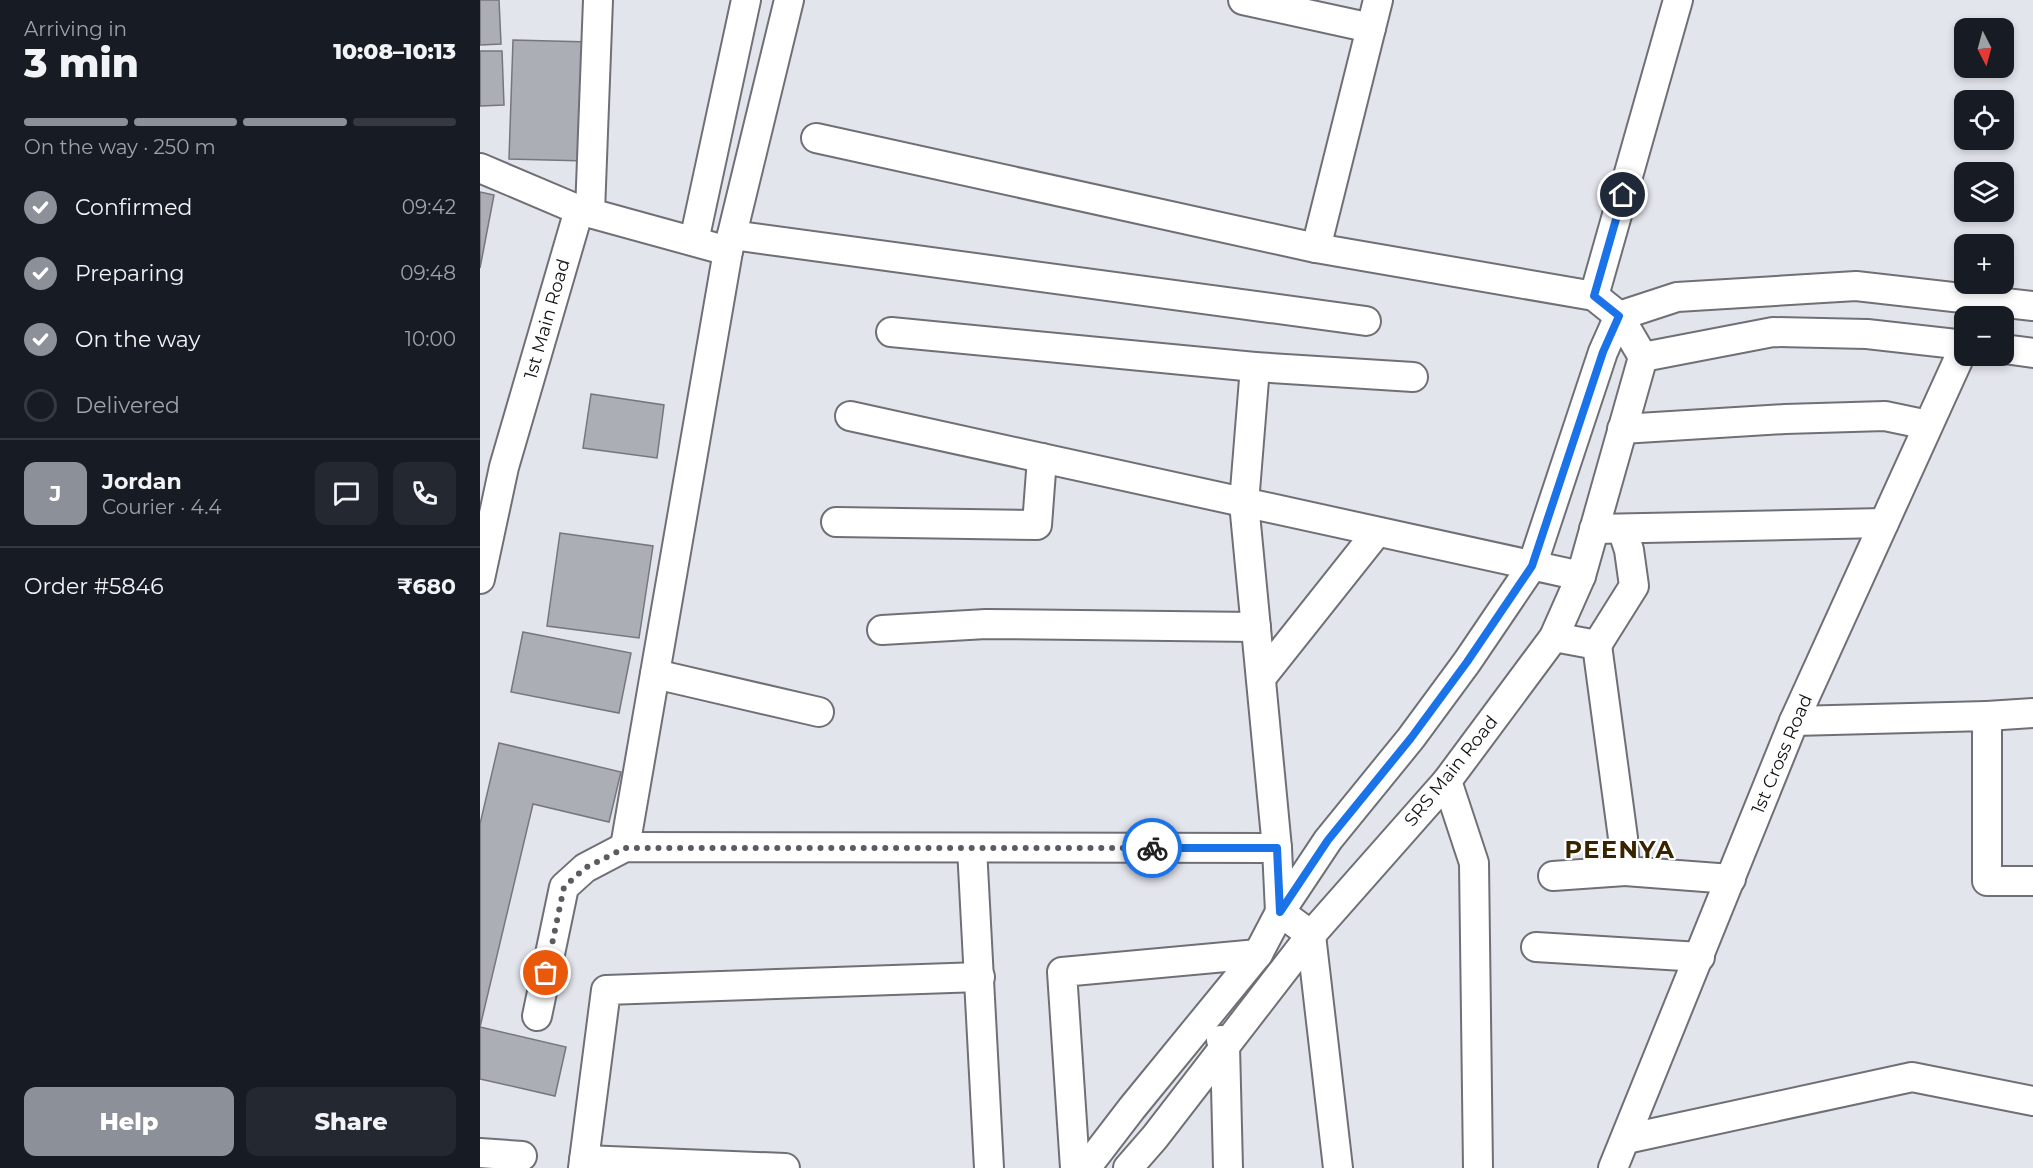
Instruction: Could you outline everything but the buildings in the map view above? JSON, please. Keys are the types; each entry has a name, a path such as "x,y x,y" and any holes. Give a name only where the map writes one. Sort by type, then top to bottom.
{"street":[{"name":"1st Main Road","path":"480,579 492,465 584,211 598,0"},
{"path":"694,241 746,0"},
{"path":"625,848 730,243 789,0"},
{"path":"1243,0 1371,28"},
{"path":"1316,248 1378,0"},
{"path":"1594,296 1678,0"},
{"path":"816,138 1316,248 1594,296 1619,316 1642,357 1773,332 1867,334 1954,344"},
{"path":"480,168 584,211 694,241 730,243 1366,321"},
{"path":"1086,1168 1258,954 1280,912 1328,840 1411,738 1467,662 1532,566 1603,352 1619,316 1677,297 1856,286 2033,306"},
{"path":"891,332 1256,367 1413,376"},
{"path":"2014,351 2033,353"},
{"name":"SRS Main Road","path":"1128,1168 1155,1137 1311,935 1447,781 1554,637 1581,576 1642,357"},
{"name":"1st Cross Road","path":"1613,1168 1794,721 1955,366"},
{"path":"1256,367 1244,502 1277,848 1280,912"},
{"path":"850,416 1581,576"},
{"path":"1622,429 1785,419 1885,416 1928,425"},
{"path":"836,522 1037,525 1042,458"},
{"path":"1594,530 1884,523"},
{"path":"1622,529 1629,550 1634,586 1597,645 1623,838 1625,871"},
{"path":"1261,678 1377,532"},
{"path":"882,630 986,624 1256,627"},
{"path":"1554,637 1597,645"},
{"path":"655,674 819,712"},
{"path":"1794,721 2033,713"},
{"path":"1987,716 1987,881 2033,881"},
{"path":"1447,781 1474,863 1478,1168"},
{"path":"537,1016 564,887 585,868 625,848 1277,848"},
{"path":"972,848 989,1168"},
{"path":"1553,876 1625,871 1731,879"},
{"path":"1280,912 1311,935 1338,1168"},
{"path":"1536,947 1700,957"},
{"path":"1076,1168 1062,972 1258,954"},
{"path":"785,1168 583,1164 606,990 980,977"},
{"path":"1205,1018 1225,1046 1228,1168"},
{"path":"1626,1139 1912,1077 2033,1101"},
{"path":"1155,1137 1156,1168"},
{"path":"480,1153 522,1156"}],"way so far":[{"path":"546,973 564,887 585,868 625,848 1152,848"}],"district":[{"name":"PEENYA","path":"1620,850"}],"route":[{"path":"1152,848 1277,848 1280,912 1328,840 1411,738 1467,662 1532,566 1603,352 1619,316 1594,296 1623,195"}]}
